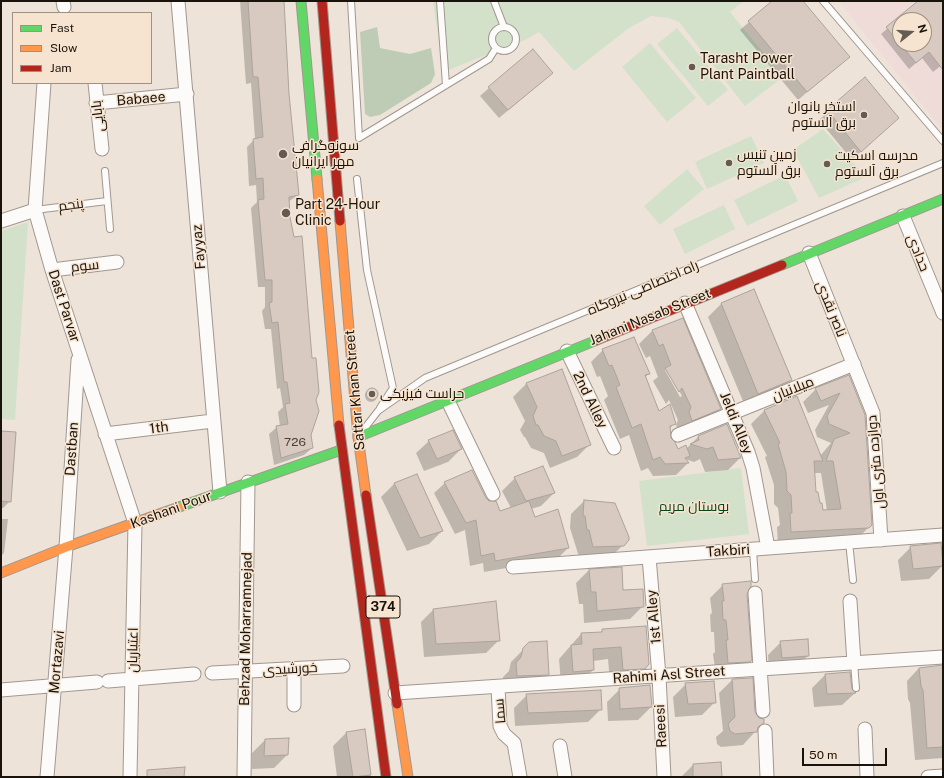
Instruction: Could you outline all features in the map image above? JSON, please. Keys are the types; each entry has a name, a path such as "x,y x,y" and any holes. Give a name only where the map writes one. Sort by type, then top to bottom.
{"main road":[{"name":"Sattar Khan Street","path":"301,1 341,450 386,777"},
{"name":"Sattar Khan Street","path":"322,1 358,437 408,777"},
{"name":"Jahani Nasab Street","path":"358,437 447,399 943,199"},
{"name":"Kashani Pour","path":"1,573 66,547 341,450"}],"street":[{"name":"Fayyaz","path":"178,1 220,492"},
{"name":"Dast Parvar","path":"44,84 35,210 78,352 135,523"},
{"name":"بابایی","path":"95,84 102,149"},
{"name":"Babaee","path":"96,103 187,94"},
{"path":"1,221 35,210"},
{"name":"حدادی","path":"903,216 943,313"},
{"name":"ناصر نقدی","path":"809,253 854,364"},
{"name":"سوم","path":"52,270 117,262"},
{"name":"Jeldi Alley","path":"685,303 733,414 753,468 768,548"},
{"name":"2nd Alley","path":"567,351 614,448"},
{"name":"Dastban","path":"66,547 78,352"},
{"name":"میلانیان","path":"678,435 854,364"},
{"name":"دوازده متری اول","path":"854,364 871,407 874,421 881,540"},
{"path":"447,399 493,494"},
{"name":"1th","path":"105,434 213,421"},
{"name":"Behzad Moharramnejad","path":"244,777 248,482"},
{"name":"اعتباریان","path":"130,777 135,523"},
{"name":"Takbiri","path":"513,567 943,535"},
{"name":"Mortazavi","path":"47,777 66,547"},
{"name":"1st Alley","path":"649,557 659,676"},
{"path":"755,593 762,711"},
{"path":"850,600 854,663"},
{"name":"Rahimi Asl Street","path":"395,694 943,657"},
{"name":"خورشیدی","path":"212,673 343,666"},
{"path":"294,669 294,704"},
{"path":"1,690 194,674"},
{"name":"Raeesi","path":"659,676 664,777"},
{"name":"سما","path":"498,687 500,726 504,734 514,743 520,777"},
{"path":"865,729 867,777"},
{"path":"765,731 767,777"},
{"path":"560,746 565,777"},
{"path":"928,777 943,776"}],"lane":[{"path":"351,1 359,138 489,59 496,48"},
{"path":"440,1 446,85"},
{"path":"494,1 504,27 514,32 515,44 506,50 496,48 493,43 492,35 497,29 504,27"},
{"path":"823,1 943,140"},
{"name":"راه اختصاصی نیروگاه","path":"358,437 378,411 425,378 943,163"},
{"path":"105,171 110,229"},
{"path":"357,179 367,270 393,388 378,411"},
{"name":"پنجم","path":"35,210 107,201"},
{"path":"849,542 853,580"},
{"path":"753,550 755,579"},
{"path":"854,663 856,688"}],"shaded area":[{"path":"838,1 943,1 943,130"}],"green space":[{"path":"433,1 744,1 730,12 783,77 745,106 679,22 668,18 651,16 629,28 574,71 539,32 525,40 443,72"},
{"path":"377,27 380,48 410,54 431,48 435,74 431,83 380,115 370,117 365,114 360,32"},
{"name":"Tarasht Power Plant Paintball","path":"677,28 728,90 708,106 657,44"},
{"path":"650,43 696,98 667,122 622,67"},
{"name":"مدرسه اسکیت برق آلستوم","path":"823,129 866,177 819,198 793,150"},
{"name":"زمین تنیس برق آلستوم","path":"751,136 764,163 707,189 695,162"},
{"name":"زمین تنیس برق آلستوم","path":"687,169 704,189 660,225 644,206"},
{"name":"زمین تنیس برق آلستوم","path":"785,175 798,201 747,226 734,200"},
{"name":"زمین تنیس برق آلستوم","path":"724,205 735,229 685,254 673,229"},
{"path":"28,222 15,420 1,419 1,231"},
{"name":"بوستان مریم","path":"741,468 749,534 647,546 639,481"}],"building":[{"path":"248,1 284,1 289,94 299,195 289,197 290,217 294,237 302,236 312,358 316,358 319,392 316,400 319,411 311,435 313,448 281,458 276,426 288,424 285,404 290,403 287,382 284,382 278,322 272,323 269,303 272,302 272,280 265,280 258,200 264,199 263,178 256,179 253,139 263,137 258,77 253,77"},
{"path":"772,1 803,1 850,57 807,92 748,21"},
{"path":"918,1 943,1 943,70 929,52 932,52 932,12 904,12"},
{"path":"892,22 892,34 886,27"},
{"path":"533,49 553,73 508,110 488,87"},
{"path":"907,52 929,52 916,63"},
{"name":"استخر بانوان برق آلستوم","path":"865,77 899,118 861,152 827,110"},
{"path":"754,289 792,380 758,394 721,303"},
{"path":"683,318 721,409 692,421 689,412 691,407 682,388 679,392 665,368 671,365 663,344 659,346 652,330"},
{"path":"634,337 650,374 645,375 659,411 670,404 676,424 670,426 671,438 675,442 678,449 686,445 690,456 685,458 689,463 665,464 660,457 653,460 641,424 632,428 616,387 620,385 612,365 609,366 602,349"},
{"path":"562,369 591,445 562,456 556,441 544,436 538,425 536,425 533,416 537,407 526,383"},
{"path":"849,375 865,415 872,525 869,528 791,532 791,495 787,491 786,472 778,444 780,443 764,410 797,396 823,461 814,461 816,492 818,492 820,503 822,503 823,510 841,509 833,461 826,461 834,439 850,433 829,424 827,416 840,393 821,401 815,388"},
{"name":"حراست فیزیکی","path":"374,388 377,389 377,399 370,400 367,399 366,392 367,389"},
{"path":"727,424 741,458 718,460 713,447 707,449 690,444 699,440 698,436"},
{"path":"453,430 462,449 437,459 428,440"},
{"path":"1,431 16,432 11,502 1,501"},
{"path":"543,466 555,493 526,501 514,477"},
{"path":"472,470 486,498 489,501 496,501 500,511 529,501 535,517 558,509 569,548 495,561 494,553 481,556 476,520 466,523 444,482"},
{"path":"417,474 443,531 420,538 394,483"},
{"path":"584,500 615,503 629,537 629,540 624,546 593,547 589,530 587,530 585,516 583,516"},
{"path":"941,543 943,566 913,569 910,546"},
{"path":"622,567 623,590 643,589 644,607 597,611 596,592 591,592 589,569"},
{"path":"751,581 751,586 747,594 752,660 750,662 728,663 726,640 728,640 726,620 723,620 722,601 724,601 722,584"},
{"path":"496,601 500,641 436,644 433,609"},
{"path":"646,626 649,664 645,669 623,670 621,647 593,649 594,670 573,672 571,645 582,644 581,633 602,632 602,629"},
{"path":"808,639 809,656 782,658 780,641"},
{"path":"547,641 549,675 517,676 516,663 521,657 523,648 529,642"},
{"path":"943,665 943,747 927,748 923,690 921,686 919,668"},
{"path":"850,672 852,689 856,693 827,694 825,674"},
{"path":"753,678 755,712 759,718 764,719 764,723 758,727 757,732 735,734 730,731 728,724 735,717 732,679"},
{"path":"714,681 716,703 688,704 685,683"},
{"path":"650,685 652,707 620,709 619,688"},
{"path":"601,690 602,710 528,713 526,694"},
{"path":"365,729 371,775 353,777 346,732"},
{"path":"289,738 288,755 264,756 265,739"},
{"path":"721,762 722,777 693,777 693,764"},
{"path":"185,767 184,777 147,777 147,770"}],"traffic: fast":[{"path":"301,1 317,179"},
{"path":"782,265 943,199"},
{"path":"358,437 597,340"},
{"path":"179,507 341,450"}],"traffic: slow":[{"path":"317,179 339,425"},
{"path":"340,221 358,437 366,495"},
{"path":"1,573 66,547 179,507"},
{"path":"397,704 408,777"}],"traffic: jam":[{"path":"322,1 340,221"},
{"path":"597,340 782,265"},
{"path":"339,425 386,777"},
{"path":"366,495 397,704"}],"place":[{"name":"Tarasht Power Plant Paintball","path":"692,67"},
{"name":"استخر بانوان برق آلستوم","path":"864,115"},
{"name":"سونوگرافی مهر ایرانیان","path":"283,154"},
{"name":"زمین تنیس برق آلستوم","path":"729,163"},
{"name":"مدرسه اسکیت برق آلستوم","path":"827,164"},
{"name":"Part 24-Hour Clinic","path":"286,213"},
{"name":"حراست فیزیکی","path":"372,394"}]}
